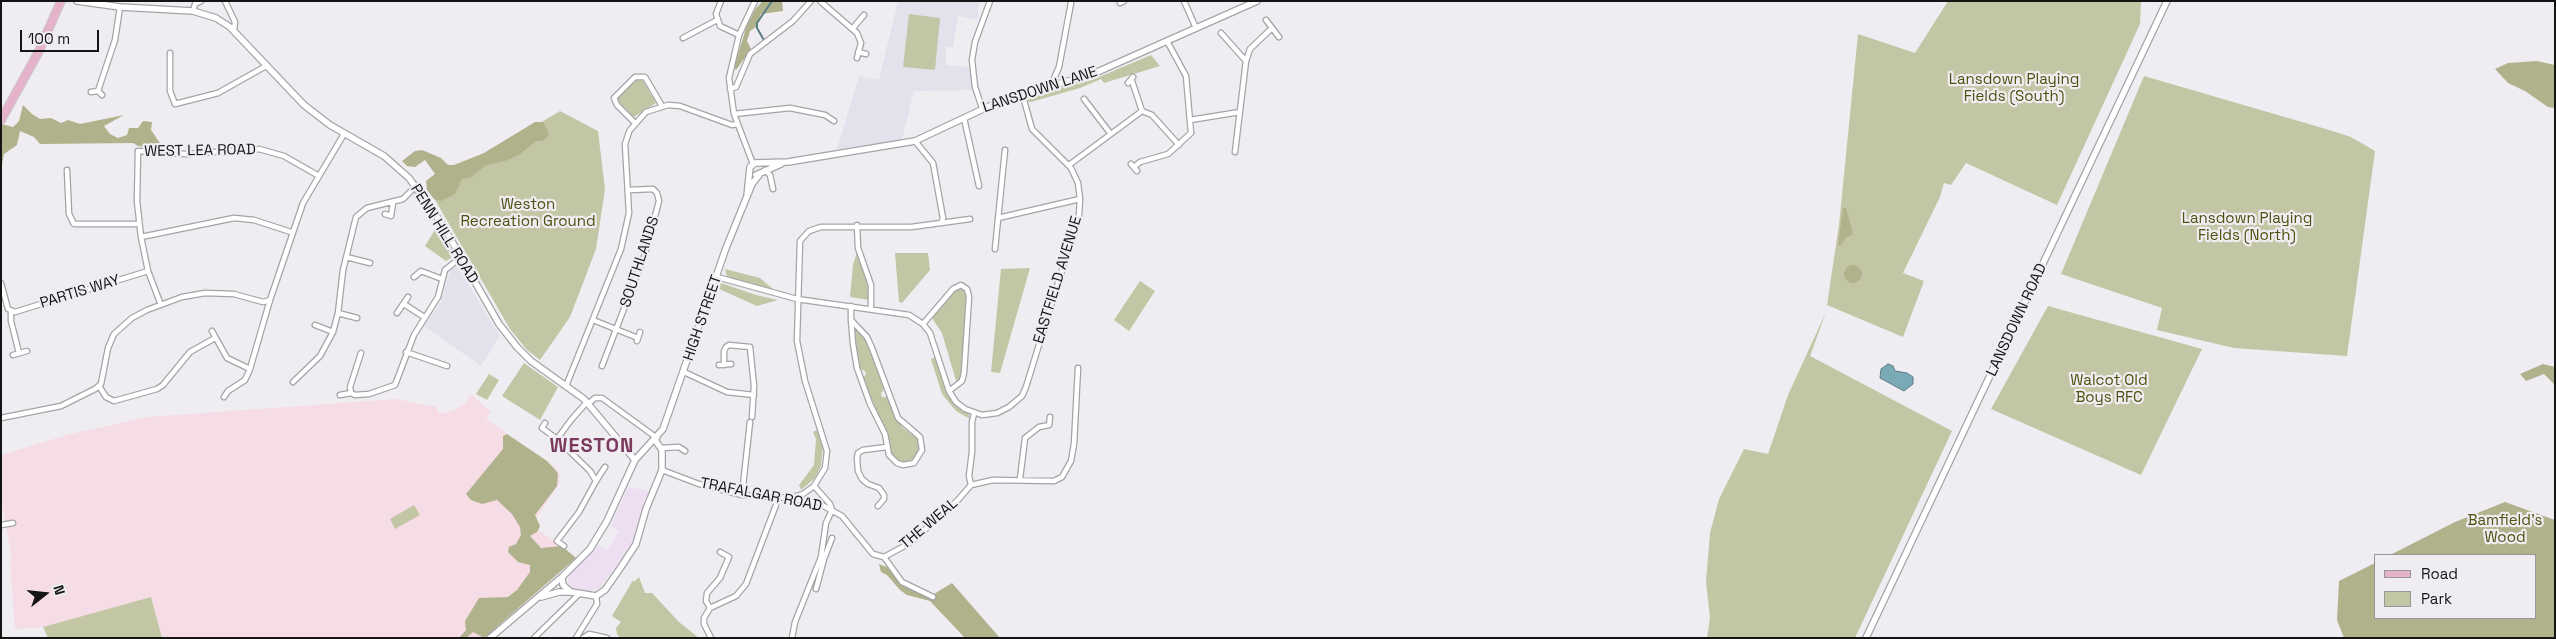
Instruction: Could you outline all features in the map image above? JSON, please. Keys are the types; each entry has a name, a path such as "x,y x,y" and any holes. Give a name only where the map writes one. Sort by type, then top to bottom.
{"main road":[{"path":"1,120 38,53 61,1"}],"street":[{"name":"PENN HILL ROAD","path":"77,1 120,7 193,11 216,18 234,30 304,105 344,134 384,156 416,186 442,224 500,324 517,347 531,362 587,403 635,460"},
{"path":"193,11 195,4 201,1"},
{"path":"225,1 235,22 234,30"},
{"path":"721,1 716,14 717,20 724,30 739,35"},
{"path":"755,1 739,35 731,66 730,89 737,124 753,164 750,171 755,175 762,173 770,175 773,189"},
{"path":"730,89 736,86 750,54 793,21 811,1"},
{"path":"820,1 853,28 860,38 857,58"},
{"path":"982,108 976,87 972,60 975,42 990,1"},
{"path":"1184,1 1196,28"},
{"name":"LANSDOWN LANE","path":"760,163 788,162 915,141 982,108 1022,93 1054,86 1096,73 1257,1"},
{"name":"LANSDOWN ROAD","path":"1866,638 2167,1"},
{"path":"1054,86 1053,81 1059,67 1071,3"},
{"path":"98,91 116,40 120,7"},
{"path":"853,28 864,15"},
{"path":"689,42 685,37 717,20"},
{"path":"1266,20 1279,37"},
{"path":"1235,152 1246,61 1250,49 1272,28"},
{"path":"1221,33 1246,61"},
{"path":"1134,167 1140,162 1168,154 1191,132 1186,76 1167,41"},
{"path":"858,52 866,54"},
{"path":"170,54 170,91 175,104 218,93 266,66"},
{"path":"635,123 617,105 614,98 616,93 635,77 645,77 662,106 680,106 732,125 737,124"},
{"path":"1131,80 1142,111 1152,115 1179,145"},
{"path":"92,92 98,91"},
{"path":"98,91 102,95"},
{"name":"EASTFIELD AVENUE","path":"974,414 989,415 1003,410 1015,403 1026,387 1079,216 1080,199 1078,183 1069,165 1032,129 1022,93"},
{"path":"1083,99 1110,133"},
{"name":"SOUTHLANDS","path":"566,386 621,249 629,213 625,144 629,131 646,112 662,106"},
{"path":"734,114 790,108 825,115 834,120"},
{"path":"1069,165 1142,111"},
{"path":"1190,120 1240,112"},
{"path":"964,118 979,186"},
{"path":"224,397 228,391 245,380 250,369 291,232 303,203 344,134"},
{"path":"915,141 933,163 943,218 941,223"},
{"name":"WEST LEA ROAD","path":"140,224 137,154 141,150 186,154 259,149 284,156 319,176"},
{"path":"995,249 1005,150"},
{"name":"LANSDOWN LANE","path":"762,173 788,162"},
{"path":"753,164 760,163 763,167 762,173"},
{"name":"HIGH STREET","path":"748,196 750,171"},
{"path":"74,174 67,172 69,214 74,224 140,224 148,271 161,305"},
{"name":"HIGH STREET","path":"490,638 581,559 599,536 635,460 656,439 668,418 717,277 748,196 762,173"},
{"path":"293,382 320,356 333,332 338,313 346,257 356,218 367,208 403,199 416,186"},
{"name":"SOUTHLANDS","path":"602,366 645,254 659,201 657,193 652,189 629,190"},
{"path":"998,218 1080,199"},
{"path":"385,214 391,216 393,203"},
{"path":"141,237 234,218 254,220 291,232"},
{"path":"789,498 803,494 814,486 824,468 827,451 800,358 797,299 800,241 805,235 821,227 857,225 911,227 970,219"},
{"path":"857,225 858,248 871,285 871,309"},
{"path":"346,257 370,263"},
{"path":"340,394 351,393 356,396 391,388 399,377 406,352 424,318 438,297 442,279 448,266 460,258"},
{"name":"PARTIS WAY","path":"11,311 21,311 148,271"},
{"path":"414,277 418,271 421,271 442,279"},
{"path":"717,277 797,299 909,315 923,324 934,341 949,391 956,402 974,414"},
{"path":"1,283 7,305 11,311 11,321 19,353"},
{"path":"923,324 953,289 961,286 967,289 969,297 964,373 962,381 949,391"},
{"path":"1,418 61,406 99,386 108,348 114,334 132,318 161,305 205,293 234,294 264,302 270,300"},
{"path":"397,313 408,297"},
{"path":"404,304 424,318"},
{"path":"851,306 851,320 858,368 870,404 885,434 891,458 903,465 917,460 922,450 920,437 898,418 867,337 851,320"},
{"path":"338,313 357,318"},
{"path":"593,320 637,339 640,332"},
{"path":"315,325 333,332"},
{"path":"212,332 227,358 250,369"},
{"path":"99,386 106,397 114,401 157,389 163,385 190,352 215,338"},
{"path":"731,364 721,365 726,347 729,345 750,347 754,395 742,495"},
{"path":"13,355 26,351"},
{"path":"406,352 447,366"},
{"path":"351,393 350,388 361,353"},
{"path":"971,485 987,480 1056,480 1065,474 1074,444 1078,368"},
{"path":"684,372 727,392 754,395"},
{"path":"558,440 571,420 587,403 595,398 602,398 656,439 661,448 662,470 646,509 636,544 605,590 596,596 578,595 563,585 562,576"},
{"name":"THE WEAL","path":"814,486 830,504 832,510 854,529 873,554 884,557 910,543 941,513 953,505 971,485 969,476 974,414"},
{"path":"1020,479 1026,438 1039,427 1049,425 1050,417"},
{"path":"545,423 542,428 558,440 590,471 596,481"},
{"path":"661,448 678,447 685,451"},
{"path":"878,506 884,500 883,492 864,482 858,471 857,458 858,453 863,450 887,447"},
{"path":"564,546 557,540 579,512 605,468"},
{"name":"TRAFALGAR ROAD","path":"662,470 699,484 742,495 789,498 815,503 832,510"},
{"path":"711,638 704,621 710,608 736,596 746,584 776,505 776,497"},
{"path":"816,589 826,523 832,510"},
{"path":"1,525 14,523"},
{"path":"792,638 795,622 832,538"},
{"path":"710,608 706,601 707,593 720,578 730,557 720,552"},
{"path":"884,557 902,582 933,597"},
{"path":"536,599 547,594 571,592"},
{"path":"534,638 578,595"},
{"path":"576,638 597,604 596,596"},
{"path":"583,638 589,634 607,638"}],"shaded area":[{"path":"898,1 981,1 978,9 978,20 958,16 953,47 946,47 946,65 969,67 972,90 914,91 902,140 837,149 859,76 879,80"},
{"path":"457,266 500,336 481,366 424,326 441,302 450,270"},
{"path":"471,394 491,412 486,419 557,469 560,475 559,484 532,525 571,554 563,568 485,638 162,638 151,597 44,627 15,629 10,562 12,560 1,497 1,455 70,434 149,417 396,399 437,407 438,414 453,411 465,403"},
{"path":"628,487 649,491 648,497 645,497 634,540 599,589 586,592 572,587 568,582 569,575 599,545 607,551 619,531 611,526"}],"green space":[{"path":"763,1 782,1 783,11 761,14 756,27 750,31 747,41 751,49 736,70 734,67 747,25 756,8"},
{"name":"Lansdown Playing Fields (South)","path":"1948,1 2141,1 2140,24 2057,205 1966,163 1951,185 1944,183 1940,197 1903,273 1924,281 1903,337 1827,305 1839,225 1858,34 1915,53"},
{"path":"909,14 940,18 935,70 903,67"},
{"path":"1151,55 1160,66 1104,83 1101,79 1080,88 1031,102 1027,101 1033,95 1092,80"},
{"path":"2537,61 2555,65 2555,108 2548,107 2525,91 2508,83 2495,69 2508,63"},
{"name":"Lansdown Playing Fields (North)","path":"2144,76 2351,137 2375,151 2347,356 2234,348 2157,330 2162,308 2061,274"},
{"path":"639,78 643,81 656,103 634,117 617,100 618,96"},
{"path":"23,105 40,119 51,118 61,123 68,120 80,124 124,115 104,126 110,134 118,138 127,135 129,128 138,128 143,121 152,122 151,130 162,146 157,148 138,146 133,143 40,144 34,137 20,131 17,145 4,154 1,170 1,125 13,127 19,121"},
{"name":"Weston Recreation Ground","path":"560,111 598,131 605,189 596,249 570,317 540,360 527,350 510,329 427,186 478,160"},
{"path":"535,122 543,122 549,135 542,141 536,141 519,155 505,161 486,165 471,177 462,179 455,194 441,201 434,199 427,190 426,181 435,174 425,160 415,167 407,166 402,161 415,151 422,150 441,158 448,165 454,165 484,153"},
{"path":"1843,208 1846,208 1853,234 1846,238 1840,246 1838,245"},
{"path":"436,228 451,253 451,258 446,261 425,246"},
{"path":"857,252 867,279 869,300 850,297 853,265"},
{"path":"895,253 928,253 930,270 902,303 899,302"},
{"path":"1849,265 1857,265 1862,270 1860,281 1849,283 1844,278 1844,270"},
{"path":"1030,268 1000,373 991,372 1001,269"},
{"path":"725,269 760,278 772,288 772,291 727,277"},
{"path":"1140,281 1155,291 1129,331 1114,320"},
{"path":"721,283 778,300 757,306 717,288"},
{"path":"963,290 967,296 961,376 957,384 942,333 932,318 955,291"},
{"name":"Walcot Old Boys RFC","path":"2048,306 2202,349 2141,475 1991,409"},
{"path":"1826,312 1810,356 1952,431 1855,638 1707,638 1710,618 1706,582 1710,533 1719,499 1744,449 1768,454 1788,395"},
{"path":"854,326 868,343 874,356 884,390 881,393 882,397 887,397 903,428 919,440 921,449 914,461 903,464 893,458 889,449 887,434 862,377 866,375 865,371 860,369 855,346"},
{"path":"936,357 949,397 956,406 969,414 970,419 956,411 942,394 931,359"},
{"path":"524,363 558,387 540,420 502,396"},
{"path":"2543,364 2555,367 2555,385 2544,374 2526,381 2520,374"},
{"path":"489,374 499,380 487,400 476,394"},
{"path":"817,430 823,446 821,466 815,478 801,490 799,485 814,465 816,439 813,432"},
{"path":"507,434 547,461 558,473 557,486 535,515 540,526 537,532 530,536 541,548 562,546 576,558 484,638 473,632 466,638 459,638 466,630 465,621 479,598 508,597 517,590 530,572 530,565 518,562 508,552 509,547 516,544 521,535 520,527 512,514 497,500 482,504 471,500 466,494 503,449 503,436"},
{"name":"Bamfield's Wood","path":"2505,502 2555,520 2555,638 2344,638 2337,620 2339,581 2374,564 2374,619 2536,619 2536,554 2392,554 2455,522"},
{"path":"414,505 420,515 395,529 390,519"},
{"path":"879,564 889,568 904,587 927,595 934,594 952,583 1000,638 965,638 930,601 907,595 900,590 887,575 881,572"},
{"path":"639,577 645,593 652,593 679,622 699,638 620,638 616,628 621,622 612,616 633,580 634,582"},
{"path":"151,597 162,638 48,638 43,627"}],"water":[{"path":"1888,364 1893,366 1895,371 1907,373 1913,377 1913,384 1904,391 1880,378 1881,369"}],"waterway":[{"path":"765,42 757,28 757,23 772,1"}],"district":[{"name":"WESTON","path":"592,447"}]}
